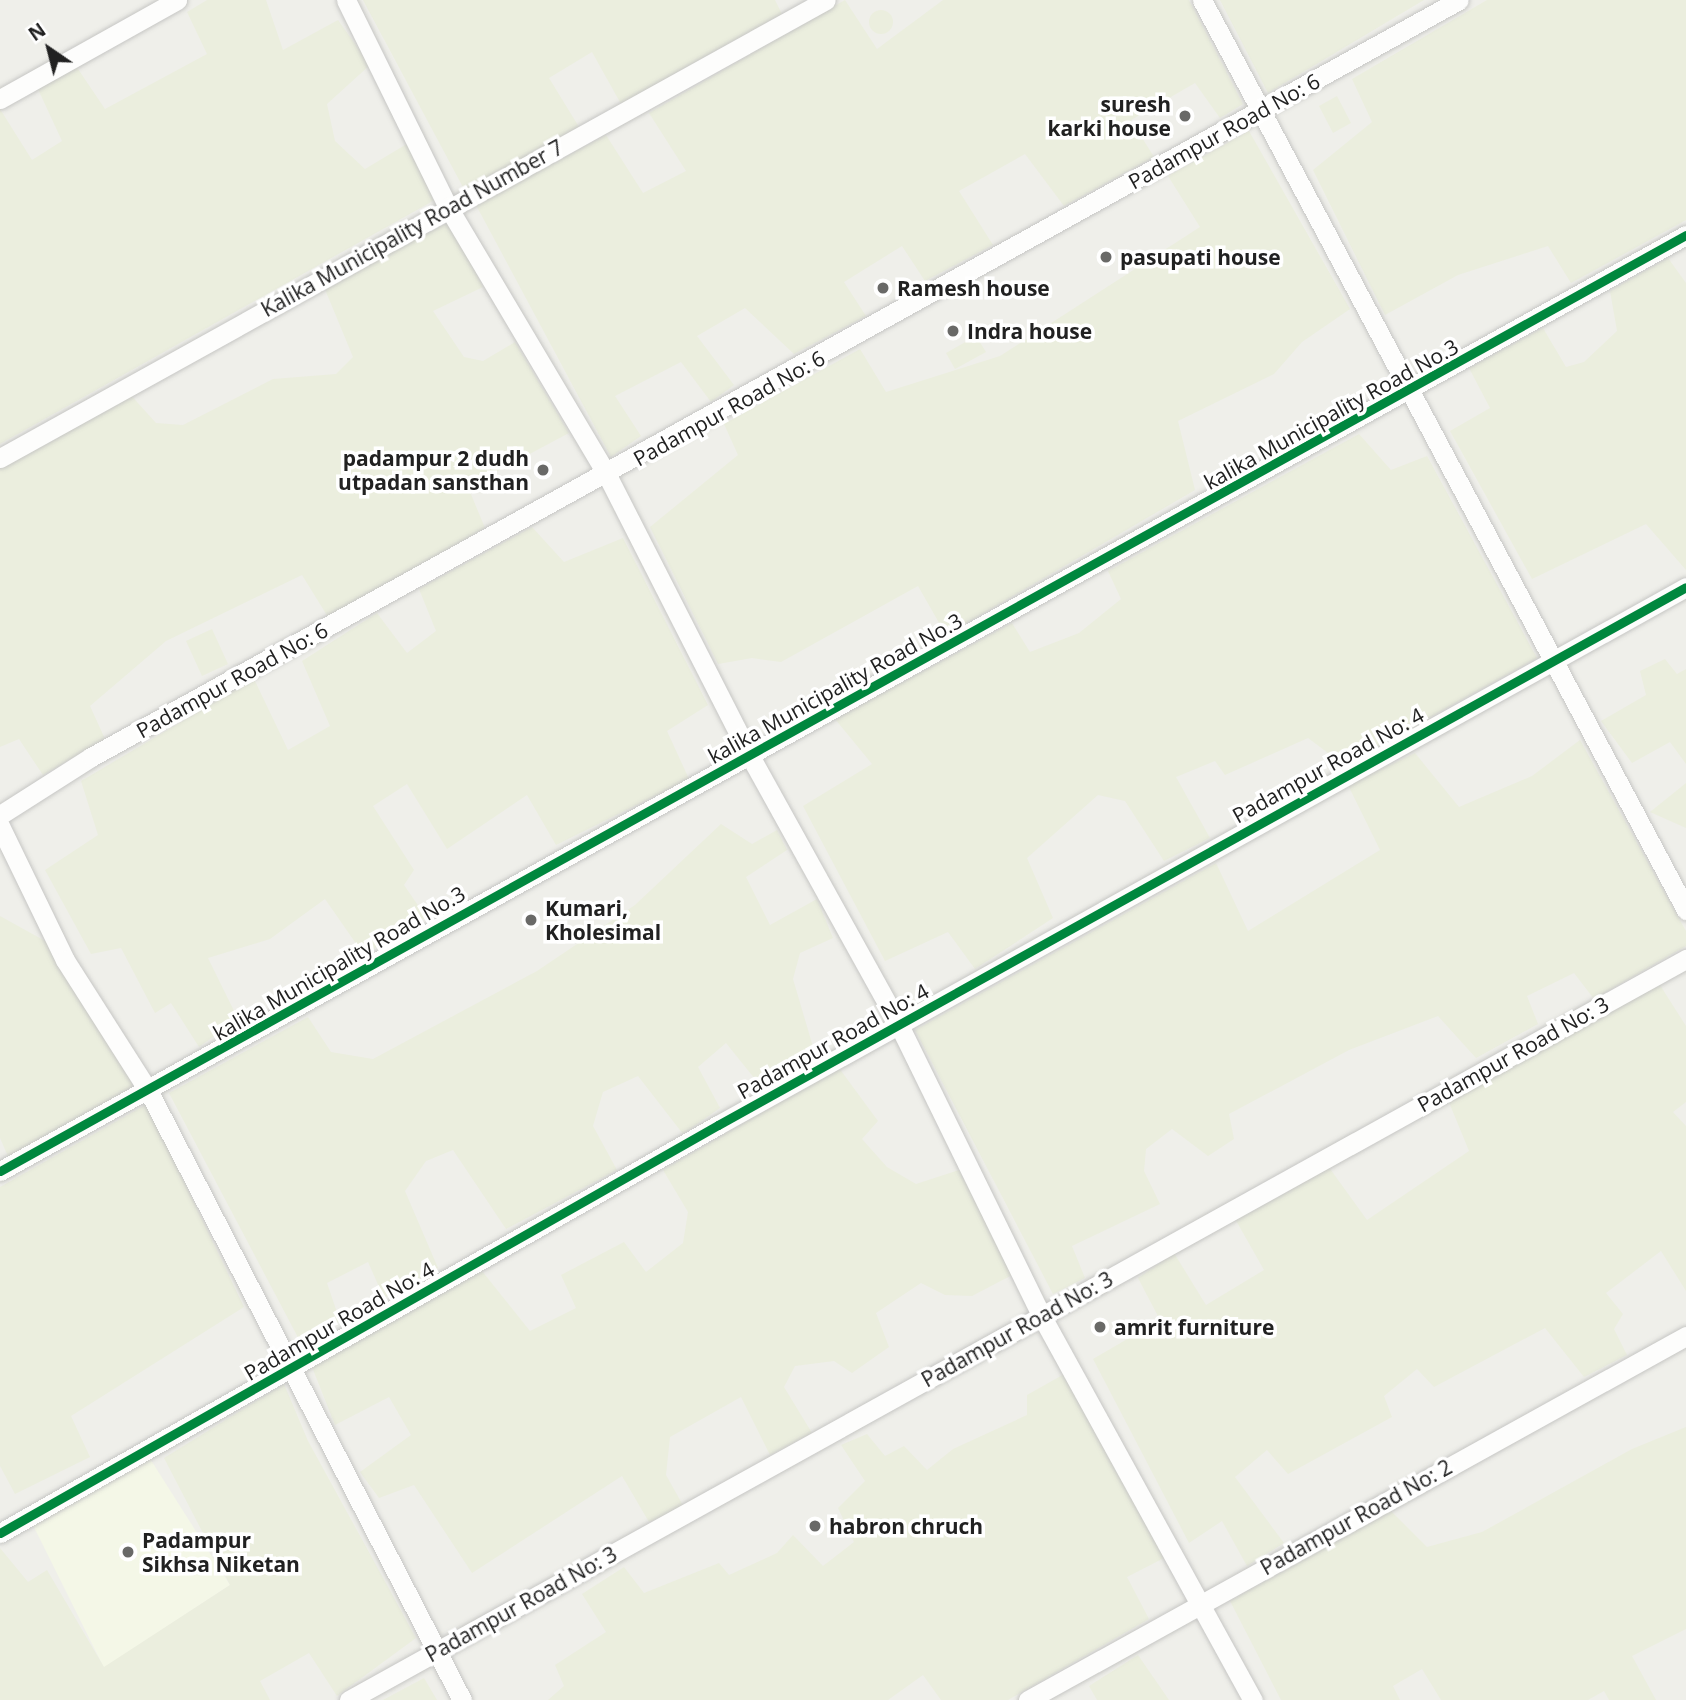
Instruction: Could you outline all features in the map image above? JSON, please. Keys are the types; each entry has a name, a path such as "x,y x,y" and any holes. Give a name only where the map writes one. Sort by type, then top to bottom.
{"street":[{"path":"0,99 177,0"},
{"path":"346,0 448,207 607,475 750,756 899,1025 1041,1315 1253,1700"},
{"name":"Kalika Municipality Road Number 7","path":"0,458 448,207 826,0"},
{"path":"1202,0 1550,662 1686,910"},
{"name":"Padampur Road No: 6","path":"0,815 91,757 607,475 1459,0"},
{"name":"kalika Municipality Road No.3","path":"0,1171 1409,392 1686,235"},
{"name":"Padampur Road No: 4","path":"0,1533 899,1025 1686,587"},
{"path":"0,826 65,960 149,1091 462,1700"},
{"name":"Padampur Road No: 3","path":"349,1700 436,1650 721,1497 1041,1315 1686,959"},
{"name":"Padampur Road No: 2","path":"1027,1700 1198,1603 1686,1336"}],"shaded area":[{"path":"207,0 266,0 283,50 338,20 370,65 327,104 335,141 365,169 410,142 440,197 0,444 0,109 32,160 62,141 37,87 76,66 105,109 207,54 187,12"},
{"path":"363,0 775,0 782,14 621,104 592,52 549,78 579,127 465,191"},
{"path":"845,0 877,49 943,0 1189,0 1243,104 1220,118 1195,83 1131,120 1154,157 1064,206 1025,154 959,191 993,245 925,281 902,246 844,282 866,316 794,354 745,308 697,336 734,385 711,402 681,362 615,396 641,436 611,457 476,205 606,135 643,193 686,171 649,113"},
{"path":"1220,0 1424,0 1268,93"},
{"path":"1487,0 1686,0 1686,220 1571,283 1548,246 1458,275 1385,315 1313,170 1372,122 1352,79"},
{"path":"881,10 890,13 893,22 890,31 881,34 872,31 869,22 872,13"},
{"path":"1337,96 1351,123 1333,133 1319,106"},
{"path":"1249,131 1350,309 1302,342 1274,374 1178,421 1195,490 946,635 918,586 781,662 752,658 718,664 650,527 738,455 724,424 860,349 886,392 1000,356 1200,227 1168,176"},
{"path":"451,221 483,287 433,311 464,357 483,361 515,342 569,433 468,487 485,528 328,617 302,575 166,641 90,706 105,739 43,775 19,739 0,747 0,466 128,392 156,423 183,425 273,379 336,374 353,357 324,287"},
{"path":"1668,258 1686,283 1686,570 1646,524 1532,579 1450,431 1490,408 1469,368 1543,328 1566,367 1584,362 1617,331 1610,291"},
{"path":"976,336 986,352 955,369 946,353"},
{"path":"1359,434 1391,470 1427,456 1537,658 1344,765 1308,738 1225,775 1215,761 1176,777 1210,838 1164,861 1125,801 1098,795 1027,858 1053,918 975,969 948,932 885,961 803,806 872,764 835,719 1012,623 1030,652 1079,633 1121,599 1108,571"},
{"path":"532,527 564,562 623,538 708,705 667,731 689,779 556,845 527,795 447,849 407,784 373,806 414,870 404,885 426,917 364,955 325,899 270,939 208,958 238,1019 199,1047 171,1003 155,1013 121,948 91,954 45,870 98,835 81,781 254,679 288,750 330,726 302,661 377,613 407,653 436,631 419,589"},
{"path":"212,629 228,664 202,676 186,641"},
{"path":"1665,659 1677,674 1686,669 1686,764 1670,742 1632,763 1601,721 1646,695 1640,671"},
{"path":"1580,740 1686,931 1686,946 1594,999 1574,973 1527,996 1538,1024 1476,1058 1438,1016 1349,1050 1229,1114 1234,1139 1208,1156 1172,1129 1146,1149 1144,1171 1160,1204 1072,1246 1085,1278 1053,1294 915,1030 1216,863 1248,931 1380,850 1348,785 1415,753 1459,807 1532,776"},
{"path":"1686,783 1686,828 1650,812"},
{"path":"721,824 752,844 777,830 787,850 746,877 770,925 817,899 833,938 800,953 793,979 816,1057 759,1084 726,1043 698,1067 720,1108 683,1134 638,1076 603,1092 593,1126 617,1170 506,1229 453,1150 426,1161 405,1191 438,1268 384,1298 368,1262 327,1283 340,1321 302,1345 169,1093 308,1017 331,1052 373,1059 537,971 635,905"},
{"path":"0,916 74,957 149,1089 14,1170 0,1138"},
{"path":"1658,982 1686,1026 1686,1102 1673,1112 1686,1126 1686,1291 1661,1251 1606,1293 1623,1314 1614,1329 1627,1355 1584,1377 1545,1328 1434,1387 1417,1369 1384,1396 1392,1417 1288,1474 1267,1450 1235,1477 1284,1543 1247,1566 1222,1521 1189,1543 1093,1359 1160,1320 1138,1278 1174,1253 1206,1305 1264,1270 1234,1217 1328,1166 1367,1220 1469,1151 1448,1100"},
{"path":"839,1068 878,1121 862,1139 887,1167 916,1184 959,1170 1014,1274 972,1296 945,1295 921,1283 876,1313 889,1347 852,1373 834,1361 795,1366 784,1387 812,1433 770,1455 741,1397 670,1437 666,1475 684,1507 649,1522 622,1476 472,1573 414,1485 379,1498 360,1472 411,1435 389,1397 335,1425 312,1367 482,1271 530,1331 576,1308 561,1275 624,1242 646,1272 683,1243 688,1212 663,1170"},
{"path":"147,1104 244,1307 71,1416 90,1457 15,1494 0,1466 0,1187"},
{"path":"1066,1373 1168,1556 1127,1577 1149,1619 1008,1700 941,1700 923,1675 888,1700 548,1700 564,1686 555,1665 606,1632 582,1594 624,1567 644,1593 719,1563 729,1575 777,1553 793,1535 823,1566 854,1542 838,1508 865,1481 841,1445 867,1434 885,1456 904,1446 927,1470 953,1449 1027,1415 1027,1395"},
{"path":"284,1384 308,1441 416,1638 337,1696 309,1653 260,1681 270,1700 0,1700 0,1548 28,1582 47,1570 104,1667 230,1585 164,1458"},
{"path":"1686,1427 1686,1629 1632,1656 1656,1700 1609,1700 1604,1691 1588,1700 1441,1700 1422,1669 1393,1686 1400,1700 1281,1700 1230,1601 1391,1511 1427,1547 1482,1532 1632,1449"},
{"name":"Padampur Sikhsa Niketan","path":"147,1454 230,1585 104,1668 30,1519"},
{"path":"1138,1655 1169,1700 1097,1700 1089,1686"},
{"path":"424,1678 437,1700 383,1700"}],"cycle path":[{"path":"0,1171 1686,235"},
{"path":"0,1533 718,1125 1686,587"}],"place":[{"name":"suresh karki house","path":"1185,116"},
{"name":"pasupati house","path":"1106,257"},
{"name":"Ramesh house","path":"883,288"},
{"name":"Indra house","path":"953,331"},
{"name":"padampur 2 dudh utpadan sansthan","path":"543,470"},
{"name":"Kumari, Kholesimal","path":"531,920"},
{"name":"amrit furniture","path":"1100,1327"},
{"name":"habron chruch","path":"815,1526"},
{"name":"Padampur Sikhsa Niketan","path":"128,1552"}]}
